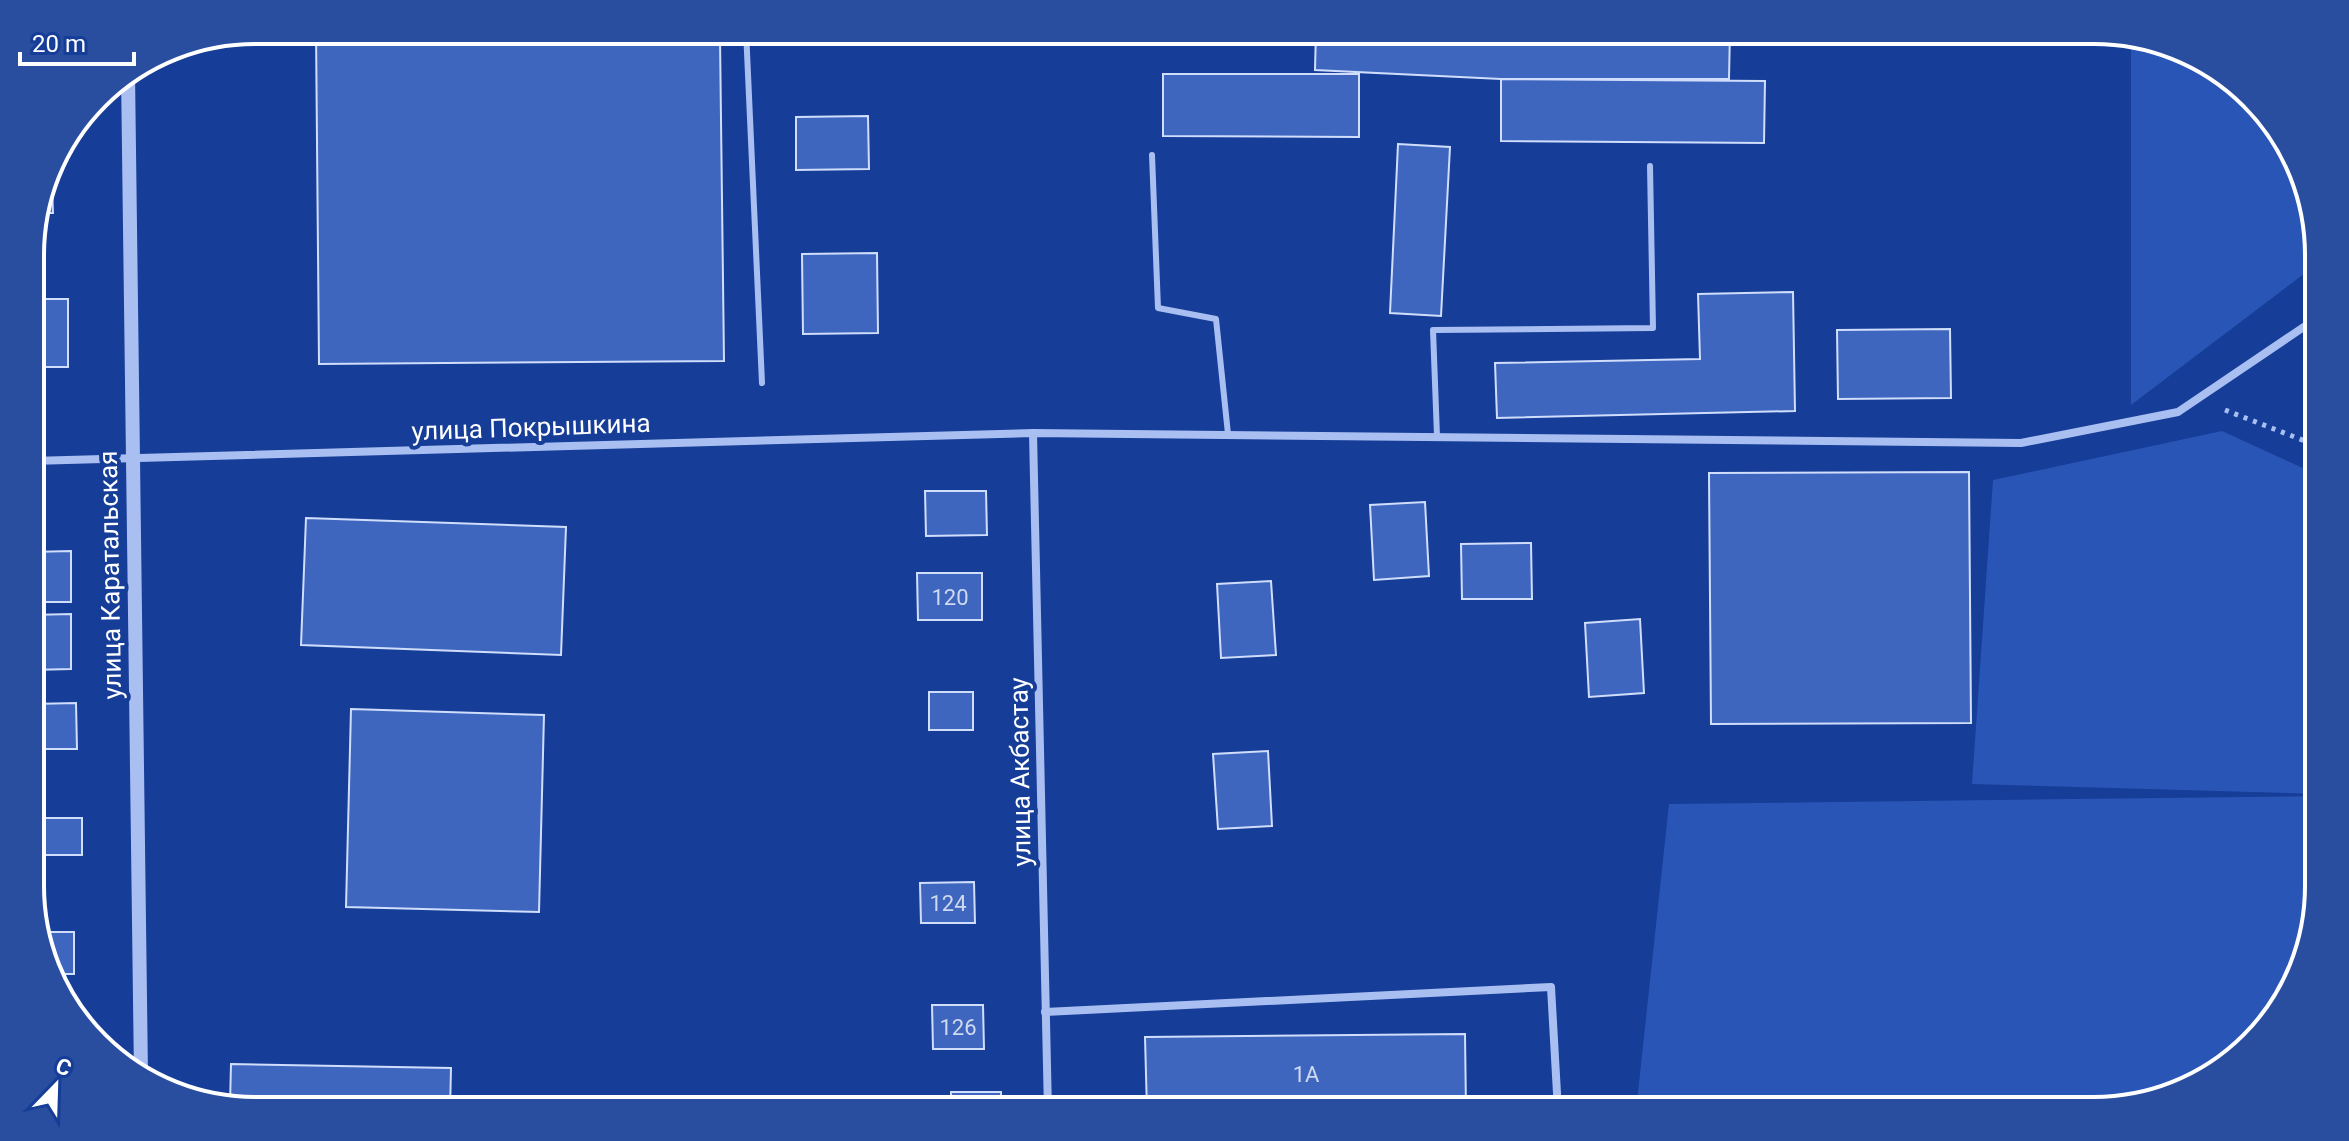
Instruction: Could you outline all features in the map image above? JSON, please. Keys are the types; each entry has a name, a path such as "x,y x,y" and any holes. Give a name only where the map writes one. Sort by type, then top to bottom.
{"street":[{"name":"улица Каратальская","path":"128,87 141,1063"},
{"name":"улица Покрышкина","path":"44,461 1033,433 2021,443 2178,412 2305,326"},
{"name":"улица Акбастау","path":"1033,433 1048,1097"},
{"path":"1045,1012 1551,987 1557,1097"}],"lane":[{"path":"747,44 762,383"},
{"path":"1152,155 1158,308 1216,319 1228,434"},
{"path":"1437,436 1433,330 1653,328 1650,166"}],"path":[{"path":"2198,399 2305,441"}],"shaded area":[{"path":"2131,47 2162,55 2211,79 2233,96 2261,126 2277,149 2298,200 2303,227 2305,273 2131,405"},
{"path":"2222,431 2305,469 2305,794 1972,784 1993,480"},
{"path":"2305,796 2305,886 2298,941 2270,1003 2233,1045 2188,1075 2135,1093 2108,1097 1638,1097 1669,804"}],"building":[{"path":"316,44 720,44 724,361 319,364"},
{"path":"1316,44 1730,44 1729,79 1501,79 1315,70"},
{"path":"1163,74 1359,74 1359,137 1163,136"},
{"path":"1501,79 1765,81 1764,143 1501,141"},
{"path":"868,116 869,169 796,170 796,117"},
{"path":"1398,144 1450,147 1441,316 1390,313"},
{"path":"52,196 53,213 49,213"},
{"path":"877,253 878,333 803,334 802,254"},
{"path":"1793,292 1795,411 1497,418 1495,363 1700,359 1698,294"},
{"path":"44,299 68,299 68,367 44,367"},
{"path":"1950,329 1951,398 1838,399 1837,330"},
{"path":"1969,472 1971,723 1711,724 1709,473"},
{"path":"925,491 986,491 987,535 926,536"},
{"path":"1425,502 1429,576 1374,580 1370,505"},
{"path":"306,518 566,527 561,655 301,645"},
{"path":"1531,543 1532,599 1462,599 1461,544"},
{"path":"71,551 71,602 44,602 44,552"},
{"path":"917,573 982,573 982,620 918,620"},
{"path":"1271,581 1276,655 1221,658 1217,584"},
{"path":"71,614 71,669 44,670 44,615"},
{"path":"1640,619 1644,693 1589,697 1585,623"},
{"path":"929,692 973,692 973,730 929,730"},
{"path":"76,703 77,749 44,749 44,704"},
{"path":"351,709 544,715 539,912 346,907"},
{"path":"1268,751 1272,826 1218,829 1213,754"},
{"path":"44,818 82,818 82,855 44,855"},
{"path":"974,882 975,923 921,923 920,883"},
{"path":"49,932 74,932 74,974 63,974"},
{"path":"932,1005 983,1005 984,1049 933,1049"},
{"path":"1465,1034 1466,1097 1147,1097 1145,1037"},
{"path":"231,1064 451,1068 450,1097 230,1095"},
{"path":"951,1092 1001,1092 1001,1097 951,1097"}]}
